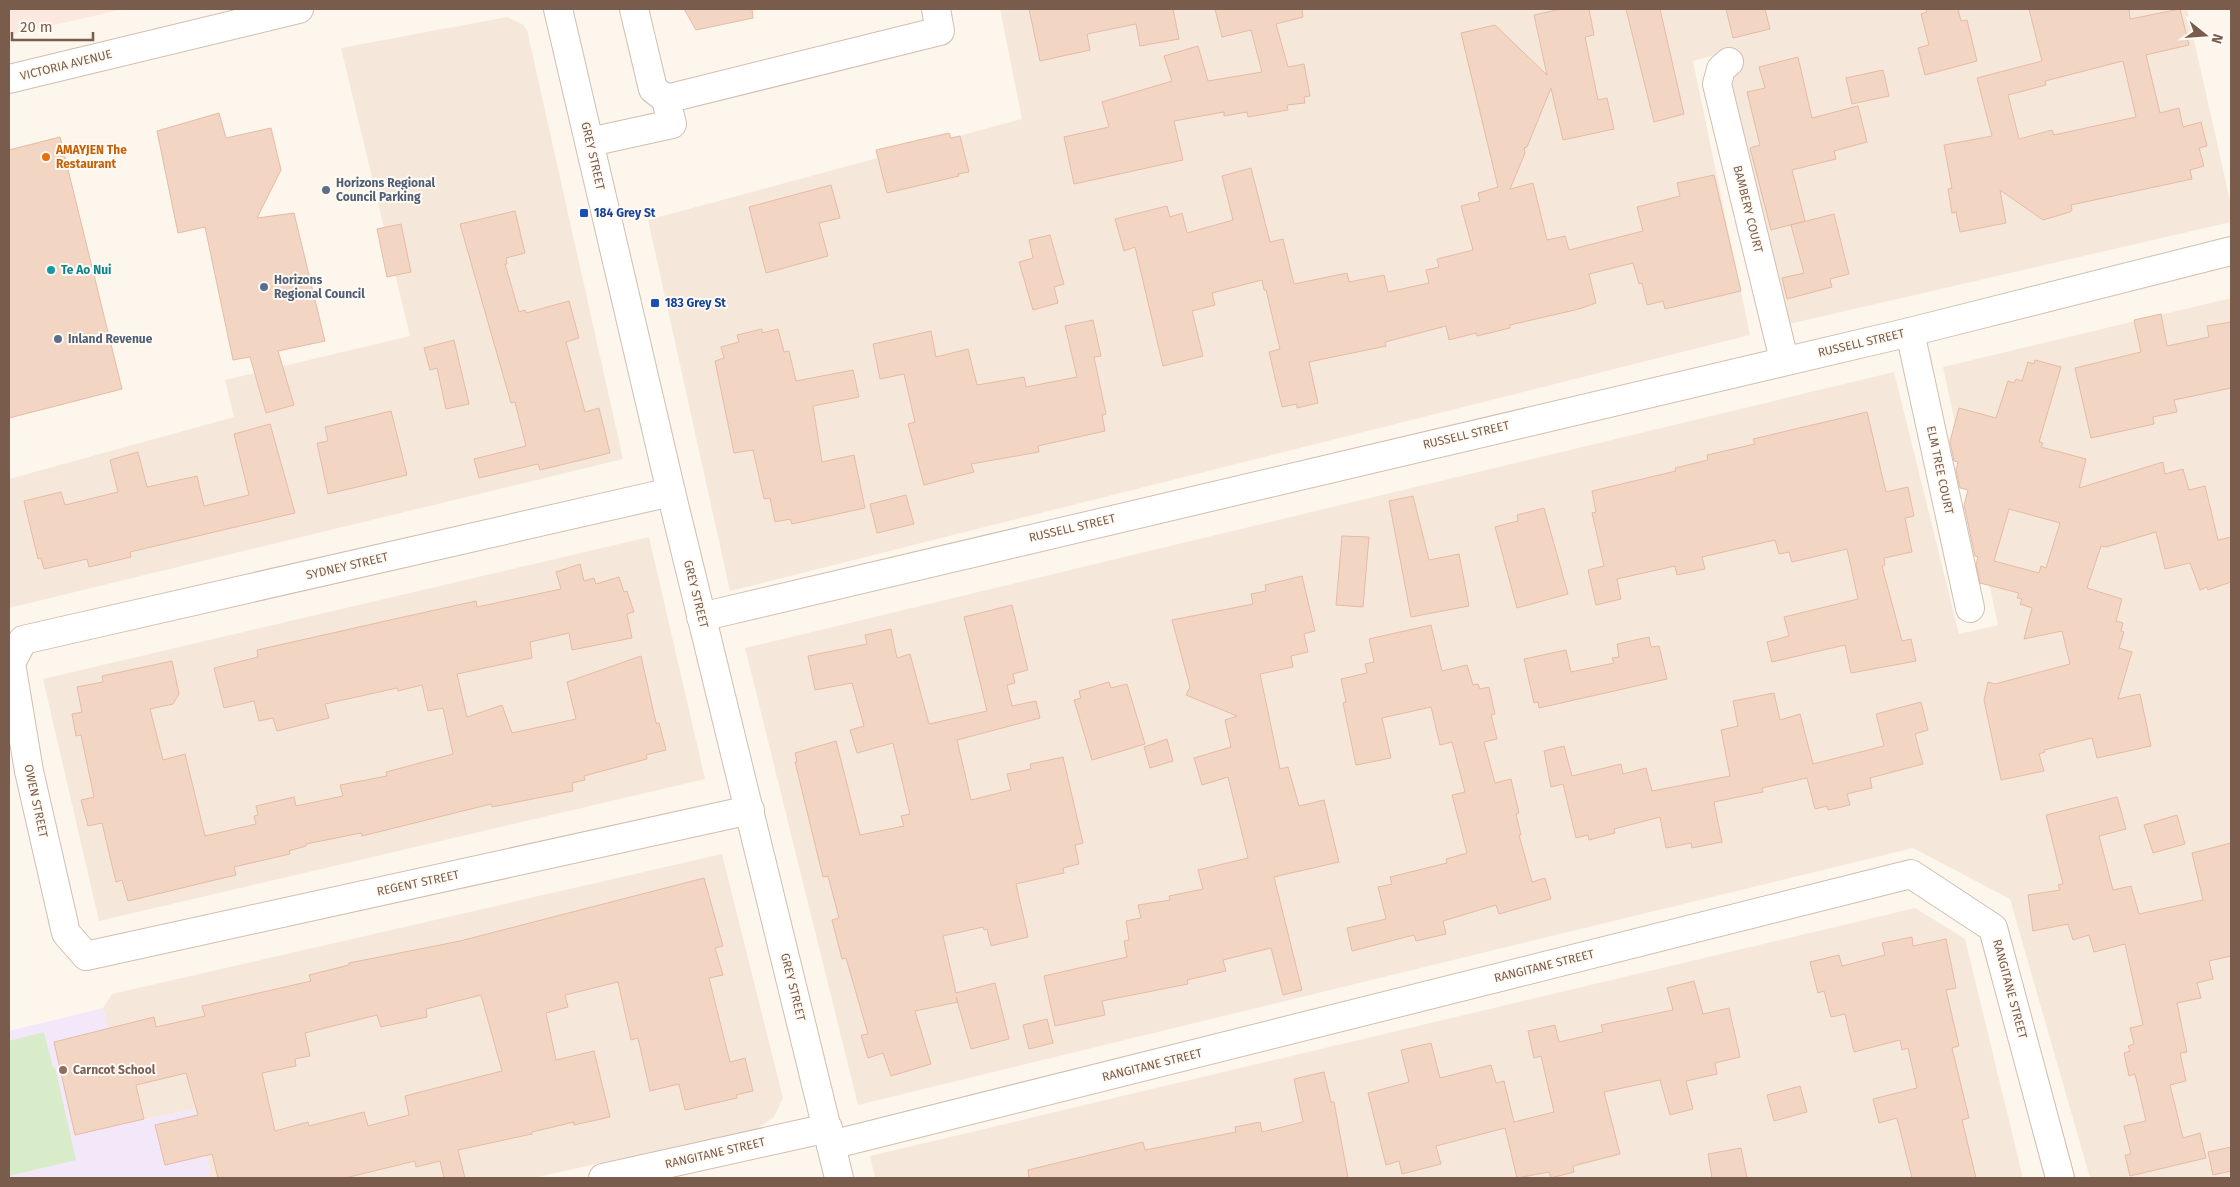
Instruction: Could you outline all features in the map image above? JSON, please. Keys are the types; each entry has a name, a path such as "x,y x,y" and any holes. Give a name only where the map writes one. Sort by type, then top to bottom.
{"street":[{"name":"VICTORIA AVENUE","path":"9,79 299,9"},
{"name":"GREY STREET","path":"558,9 701,617 839,1178"},
{"path":"590,142 672,124 666,99 654,89 634,9"},
{"path":"666,99 940,31 936,9"},
{"name":"BAMBERY COURT","path":"1729,62 1721,69 1717,84 1784,360"},
{"name":"RUSSELL STREET","path":"701,617 1784,360 1910,332 2231,251"},
{"name":"ELM TREE COURT","path":"1910,332 1970,608"},
{"name":"SYDNEY STREET","path":"23,640 671,492"},
{"name":"OWEN STREET","path":"23,640 11,662 19,774 66,933 86,956"},
{"name":"REGENT STREET","path":"86,956 750,810"},
{"name":"RANGITANE STREET","path":"603,1178 829,1136 1911,874 1993,928 2060,1178"}],"shaded area":[{"path":"9,9 124,9 9,35"},
{"path":"1000,9 2187,9 2231,205 2231,222 1789,324 1722,53 1693,61 1750,335 730,591 648,220 1022,119"},
{"path":"507,17 522,24 527,30 623,459 9,608 9,479 234,417 225,380 410,336 341,48"},
{"path":"2231,298 2231,1178 2090,1178 2010,899 1913,848 858,1105 745,648 1894,372 1959,634 1998,625 1943,367"},
{"path":"649,537 705,779 99,921 43,679"},
{"path":"722,854 783,1098 774,1117 758,1128 533,1178 211,1178 195,1109 129,1123 103,1008 112,994"},
{"path":"1915,908 1965,939 2023,1178 875,1178 870,1156"},
{"name":"Carncot School","path":"103,1008 129,1123 195,1109 211,1178 9,1178 9,1031"}],"green space":[{"path":"44,1032 53,1068 55,1067 76,1160 9,1176 9,1041"}],"building":[{"path":"684,9 752,9 753,18 696,30"},
{"path":"1029,9 1173,9 1179,39 1140,46 1136,24 1087,34 1090,50 1040,61"},
{"path":"1215,9 1302,9 1303,17 1276,24 1288,67 1304,64 1310,96 1304,97 1305,103 1287,105 1288,110 1248,117 1247,112 1224,116 1224,112 1174,121 1183,160 1074,184 1064,137 1109,127 1102,102 1172,81 1164,56 1198,46 1208,81 1262,72 1251,30 1222,37"},
{"path":"1561,9 1589,9 1594,35 1585,37 1598,100 1607,98 1614,129 1563,140 1551,88 1527,147 1524,148 1525,153 1510,189 1533,183 1547,240 1565,236 1569,250 1643,231 1637,207 1680,196 1677,183 1714,175 1741,291 1665,309 1663,301 1647,305 1642,283 1639,284 1633,263 1589,274 1596,303 1579,309 1510,325 1510,328 1477,336 1476,333 1449,340 1446,326 1385,342 1386,346 1309,362 1318,403 1297,408 1297,404 1282,407 1269,352 1280,349 1262,280 1212,293 1215,305 1192,311 1203,356 1163,366 1135,247 1124,251 1115,219 1167,206 1170,217 1182,213 1187,233 1233,220 1222,176 1251,168 1270,242 1283,239 1294,284 1347,273 1349,282 1384,275 1388,292 1429,283 1426,270 1439,267 1437,259 1473,250 1461,206 1480,201 1478,193 1498,187 1461,33 1495,25 1547,75 1534,15"},
{"path":"1626,9 1660,9 1684,114 1654,122"},
{"path":"1726,9 1765,9 1770,29 1733,38"},
{"path":"1926,9 1958,9 1961,21 1967,20 1977,61 1925,75 1918,48 1929,45 1921,14 1927,12"},
{"path":"2029,9 2129,9 2130,19 2180,9 2189,45 2146,55 2160,113 2179,108 2183,127 2201,122 2207,146 2199,148 2204,166 2190,170 2192,179 2071,205 2072,210 2070,212 2043,220 2000,190 2006,223 1960,232 1956,212 1952,213 1948,189 1952,188 1944,145 1992,136 1977,78 2042,61","holes":["2123,61 2136,117 2054,135 2052,130 2019,139 2008,95 2046,85 2045,81"]},
{"path":"1798,57 1812,118 1858,106 1867,142 1834,151 1836,159 1792,170 1805,221 1771,230 1750,148 1760,145 1747,92 1765,88 1759,67"},
{"path":"1883,70 1889,96 1852,104 1846,78"},
{"name":"Horizons Regional Council","path":"219,113 226,138 271,128 281,170 257,218 294,213 325,341 278,351 294,405 266,413 250,357 233,360 205,227 178,233 157,131"},
{"path":"949,133 951,138 960,136 969,172 887,193 876,150"},
{"name":"Te Ao Nui","path":"60,137 122,389 9,418 9,150"},
{"path":"831,185 840,218 819,223 828,256 766,273 749,207"},
{"path":"515,211 525,253 506,258 507,264 505,264 519,312 525,310 526,313 569,301 579,338 566,342 585,412 599,408 610,453 540,470 538,464 479,478 474,459 526,446 515,402 511,403 460,224"},
{"path":"1834,214 1849,274 1830,279 1832,287 1787,299 1782,278 1804,273 1791,225"},
{"path":"401,224 411,272 387,277 377,229"},
{"path":"1050,235 1064,284 1054,287 1058,303 1033,310 1019,262 1033,258 1029,240"},
{"path":"2161,314 2167,346 2209,337 2207,326 2231,322 2231,388 2174,400 2177,412 2153,417 2154,424 2091,438 2075,368 2141,352 2134,320"},
{"path":"1093,320 1101,356 1094,357 1106,414 1102,415 1105,431 1038,446 1039,452 971,464 974,472 924,485 908,424 915,422 904,374 880,379 873,344 931,331 936,357 968,349 977,385 1024,377 1026,387 1077,377 1065,326"},
{"path":"762,329 762,333 778,329 784,352 789,351 796,381 853,370 859,397 813,406 822,462 854,455 865,508 792,524 790,519 775,522 770,498 764,499 753,450 734,453 715,361 724,358 721,347 739,342 737,335"},
{"path":"454,340 469,404 446,409 437,368 430,370 424,348"},
{"path":"2035,360 2061,367 2039,442 2043,443 2041,447 2086,459 2079,488 2163,462 2165,474 2183,469 2189,490 2205,486 2218,540 2231,537 2231,582 2208,590 2207,587 2200,590 2190,563 2165,569 2156,532 2106,547 2101,546 2087,588 2122,599 2116,621 2123,623 2121,631 2124,632 2119,648 2132,652 2118,699 2140,694 2151,746 2097,758 2092,738 2044,750 2045,752 2039,754 2044,771 2001,780 1984,700 1988,682 1995,684 2070,664 2062,631 2024,639 2032,608 2020,604 2022,599 2017,598 2019,593 1980,583 1976,564 1978,557 1975,556 1964,505 1968,490 1960,488 1956,470 1958,462 1954,461 1950,441 1959,408 1996,418 2008,381 2014,383 2016,379 2022,381 2028,362 2034,364","holes":["2009,509 2060,523 2046,568 2041,566 2039,573 1994,561"]},
{"path":"391,411 407,475 328,494 317,443 328,441 325,427"},
{"path":"1867,412 1886,492 1908,487 1914,516 1905,518 1912,552 1884,558 1885,565 1882,566 1902,641 1911,639 1916,661 1851,673 1845,645 1772,662 1767,642 1789,636 1784,617 1858,599 1847,549 1792,562 1789,552 1779,554 1775,540 1702,557 1705,569 1677,575 1675,566 1617,579 1621,599 1596,605 1588,570 1604,566 1592,513 1596,512 1592,491 1676,471 1675,468 1708,460 1707,455 1755,444 1753,439"},
{"path":"270,424 295,513 130,552 131,557 89,567 87,559 44,569 41,558 38,559 24,501 61,492 65,505 118,492 110,460 138,452 147,487 197,476 204,506 249,495 234,434"},
{"path":"906,495 914,524 877,533 870,504"},
{"path":"1413,496 1429,560 1459,554 1469,606 1411,617 1389,501"},
{"path":"1544,508 1568,594 1517,608 1495,527 1518,521 1517,515"},
{"path":"1342,536 1369,537 1363,607 1336,605"},
{"path":"580,564 584,581 594,578 596,584 619,577 624,592 627,591 634,612 627,614 632,638 572,650 569,633 530,642 532,658 457,674 467,717 502,705 512,733 576,719 567,682 641,656 656,723 659,723 666,750 646,755 647,759 584,776 585,780 572,783 573,791 492,807 491,804 362,836 361,833 306,844 306,846 289,851 290,854 234,867 236,875 128,901 122,880 116,882 102,823 88,826 81,800 94,797 81,735 76,736 72,714 82,712 77,687 103,682 102,676 172,661 179,694 173,704 150,709 163,760 185,754 205,836 256,824 254,816 258,815 256,806 294,797 296,806 343,796 340,785 387,776 386,772 453,754 443,708 428,711 422,685 398,691 397,688 325,704 329,718 277,731 273,718 259,721 254,701 224,708 214,668 258,657 257,650 476,601 477,607 561,589 556,572"},
{"path":"1302,576 1315,631 1304,634 1308,652 1291,656 1293,667 1260,674 1280,769 1288,767 1299,806 1324,800 1339,862 1274,877 1302,990 1283,995 1271,948 1223,960 1226,971 1187,980 1188,984 1102,1001 1105,1015 1055,1026 1044,976 1127,957 1124,941 1129,940 1126,921 1141,918 1138,905 1170,900 1169,896 1203,889 1198,870 1248,858 1228,777 1202,785 1194,758 1231,747 1225,720 1237,716 1186,695 1190,687 1172,620 1253,604 1251,594 1266,591 1265,585"},
{"path":"1012,605 1028,670 1013,674 1015,683 1007,685 1012,706 1036,701 1040,718 957,740 971,800 1011,790 1007,774 1031,769 1030,764 1063,757 1083,843 1075,845 1079,864 1063,868 1064,873 1016,884 1028,937 991,946 987,929 984,930 983,927 943,936 956,993 995,983 1009,1039 971,1049 957,1002 915,1011 931,1064 891,1076 883,1053 868,1058 861,1035 868,1034 846,958 842,959 832,920 839,918 828,876 823,877 795,762 797,762 795,753 836,741 860,835 904,826 901,816 910,814 893,743 857,753 850,730 864,726 852,683 815,690 808,656 867,644 865,635 891,629 897,658 910,654 929,724 987,711 964,617"},
{"path":"1431,625 1442,671 1467,665 1473,685 1478,684 1480,689 1489,687 1495,714 1491,715 1497,739 1484,742 1495,783 1511,779 1519,813 1516,814 1521,835 1519,835 1532,882 1545,878 1551,899 1499,914 1496,905 1443,921 1446,934 1416,941 1414,935 1352,951 1347,928 1386,919 1378,887 1392,884 1390,877 1447,863 1446,859 1467,853 1452,795 1465,792 1452,742 1440,745 1431,707 1382,718 1391,758 1356,765 1343,703 1346,702 1341,679 1367,673 1365,664 1374,662 1369,639"},
{"path":"1649,637 1651,647 1659,646 1667,679 1539,708 1538,702 1534,703 1524,659 1566,650 1571,672 1614,663 1612,658 1619,657 1617,644"},
{"path":"1109,682 1111,688 1127,684 1145,744 1092,760 1074,700 1081,698 1079,691"},
{"path":"1774,693 1780,720 1800,714 1813,764 1884,746 1876,714 1921,702 1928,730 1915,734 1923,764 1870,778 1872,788 1847,794 1850,805 1828,810 1827,806 1815,809 1807,778 1762,788 1763,792 1714,802 1722,842 1692,848 1691,843 1666,848 1660,817 1614,829 1615,833 1589,840 1588,835 1576,838 1563,784 1551,787 1544,751 1564,746 1572,776 1621,764 1623,774 1646,768 1652,791 1730,776 1721,730 1738,726 1733,701"},
{"path":"1167,739 1173,761 1150,768 1144,747"},
{"path":"2117,797 2126,829 2099,836 2113,890 2131,886 2139,914 2203,900 2192,853 2231,843 2231,956 2209,961 2213,979 2197,983 2201,998 2177,1003 2187,1052 2180,1053 2186,1081 2170,1085 2183,1138 2200,1133 2206,1158 2130,1176 2125,1155 2131,1154 2124,1126 2146,1121 2135,1074 2129,1076 2124,1053 2130,1051 2128,1046 2134,1044 2130,1028 2143,1025 2125,944 2094,952 2089,935 2073,940 2068,924 2033,931 2028,895 2060,890 2058,885 2063,884 2046,815"},
{"path":"2177,815 2185,844 2153,853 2144,825"},
{"path":"704,878 723,946 715,948 723,975 709,978 730,1062 745,1058 753,1091 736,1095 737,1098 685,1110 679,1084 650,1091 638,1038 631,1040 618,982 565,995 568,1007 546,1013 556,1060 594,1051 610,1117 574,1125 574,1122 532,1132 532,1134 458,1150 465,1178 444,1178 440,1161 416,1167 415,1161 345,1178 218,1178 212,1154 165,1165 155,1125 198,1115 186,1073 136,1085 144,1119 75,1135 54,1042 154,1017 156,1027 205,1016 202,1006 311,981 309,975 349,965 349,963 460,941","holes":["481,995 502,1071 405,1096 409,1115 368,1126 364,1112 309,1126 308,1122 275,1131 262,1073 296,1066 295,1059 310,1056 305,1033 377,1015 381,1027 427,1017 426,1009"]},
{"path":"1912,937 1913,946 1946,939 1956,988 1946,990 1959,1046 1952,1048 1969,1118 1962,1120 1976,1178 1912,1178 1897,1118 1879,1123 1873,1099 1917,1088 1908,1048 1902,1050 1900,1040 1854,1052 1845,1014 1831,1017 1824,991 1818,993 1810,962 1839,955 1842,966 1885,955 1882,943"},
{"path":"1694,981 1703,1014 1729,1008 1740,1057 1715,1063 1717,1074 1686,1081 1693,1109 1670,1115 1660,1080 1604,1092 1620,1154 1573,1166 1574,1172 1551,1178 1549,1172 1517,1178 1505,1128 1436,1146 1441,1164 1402,1174 1399,1161 1386,1165 1368,1093 1409,1082 1401,1050 1431,1043 1440,1078 1491,1065 1496,1083 1504,1081 1514,1122 1554,1112 1541,1056 1534,1058 1528,1031 1555,1025 1559,1042 1603,1032 1601,1025 1673,1010 1667,988"},
{"path":"1047,1019 1053,1043 1029,1049 1023,1025"},
{"path":"1324,1072 1331,1102 1334,1102 1348,1178 1029,1178 1028,1170 1143,1142 1145,1150 1236,1132 1235,1127 1260,1122 1262,1132 1303,1122 1294,1079"},
{"path":"1800,1086 1807,1112 1774,1121 1767,1095"},
{"path":"2231,1147 2231,1171 2213,1175 2208,1152"},
{"path":"1741,1148 1747,1178 1712,1178 1708,1154"}],"place":[{"name":"AMAYJEN The Restaurant","path":"46,157"},
{"name":"Horizons Regional Council Parking","path":"326,190"},
{"name":"184 Grey St","path":"584,213"},
{"name":"Te Ao Nui","path":"51,270"},
{"name":"Horizons Regional Council","path":"264,287"},
{"name":"183 Grey St","path":"655,303"},
{"name":"Inland Revenue","path":"58,339"},
{"name":"Carncot School","path":"63,1070"}]}
